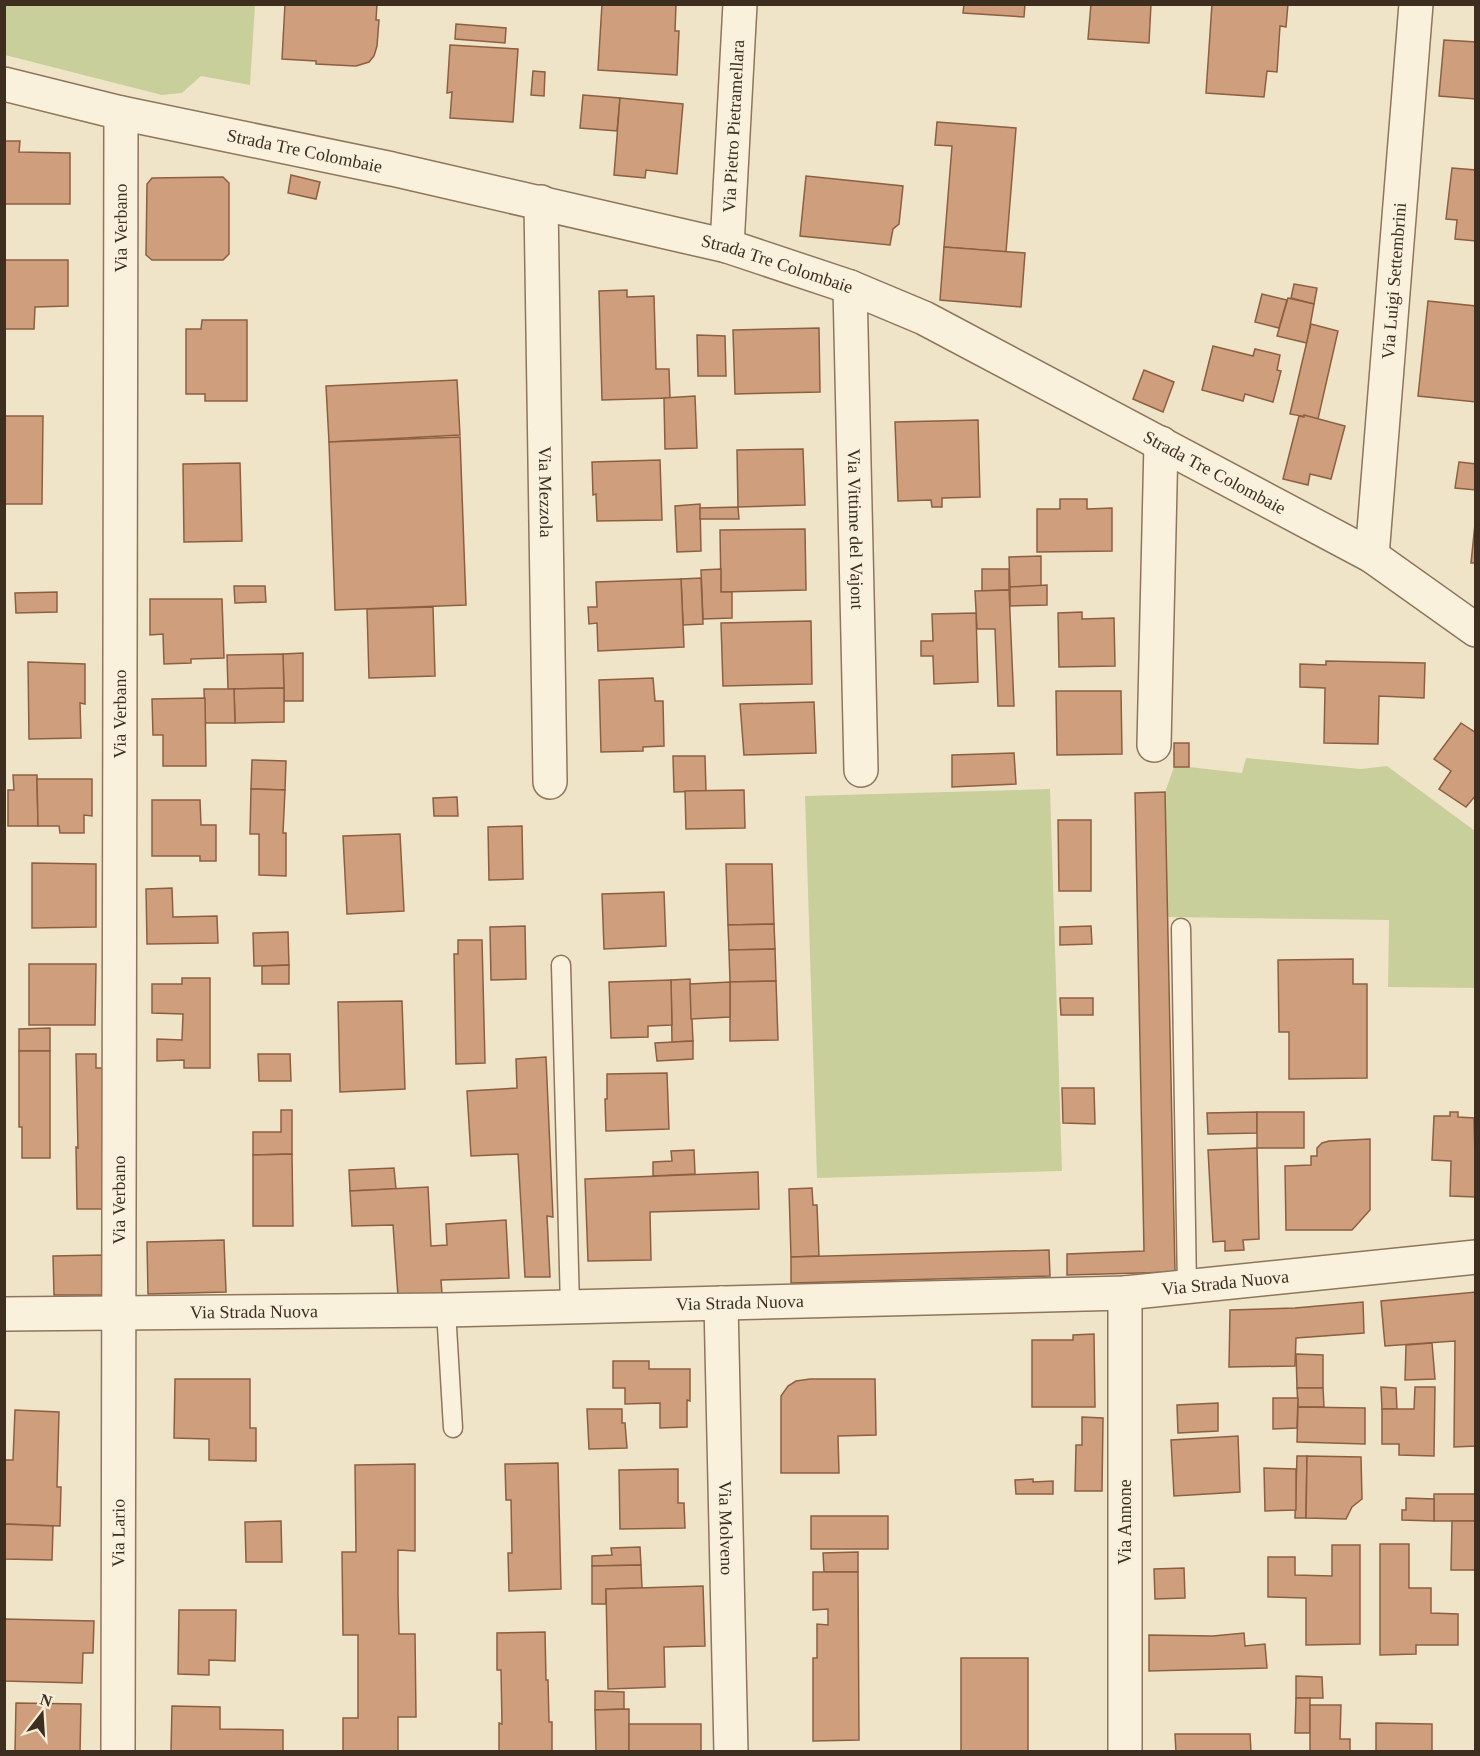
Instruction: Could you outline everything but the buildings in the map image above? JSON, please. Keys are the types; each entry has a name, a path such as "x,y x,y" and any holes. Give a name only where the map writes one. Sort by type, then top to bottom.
{"street":[{"name":"Via Pietro Pietramellara","path":"727,246 740,4"},
{"name":"Via Luigi Settembrini","path":"1372,556 1416,4"},
{"name":"Strada Tre Colombaie","path":"4,84 121,113 381,166 727,246 850,287 924,318 1372,556 1476,630"},
{"name":"Via Verbano","path":"120,1314 121,113"},
{"name":"Via Mezzola","path":"541,202 549,782"},
{"name":"Via Vittime del Vajont","path":"850,287 861,770"},
{"path":"1154,745 1161,442"},
{"name":"Via Strada Nuova","path":"4,1314 446,1310 1125,1293 1476,1257"},
{"name":"Via Annone","path":"1125,1293 1125,1752"},
{"name":"Via Molveno","path":"721,1303 731,1752"},
{"name":"Via Lario","path":"118,1752 120,1314"}],"lane":[{"path":"1181,928 1186,1287"},
{"path":"561,965 570,1307"},
{"path":"446,1310 453,1428"}],"green space":[{"path":"4,5 255,5 250,85 201,76 182,93 162,95 5,55"},
{"path":"1246,758 1361,769 1387,766 1475,831 1475,988 1388,987 1389,920 1167,917 1165,792 1174,767 1242,773"},
{"path":"1050,789 1062,1171 817,1178 805,796"}]}
